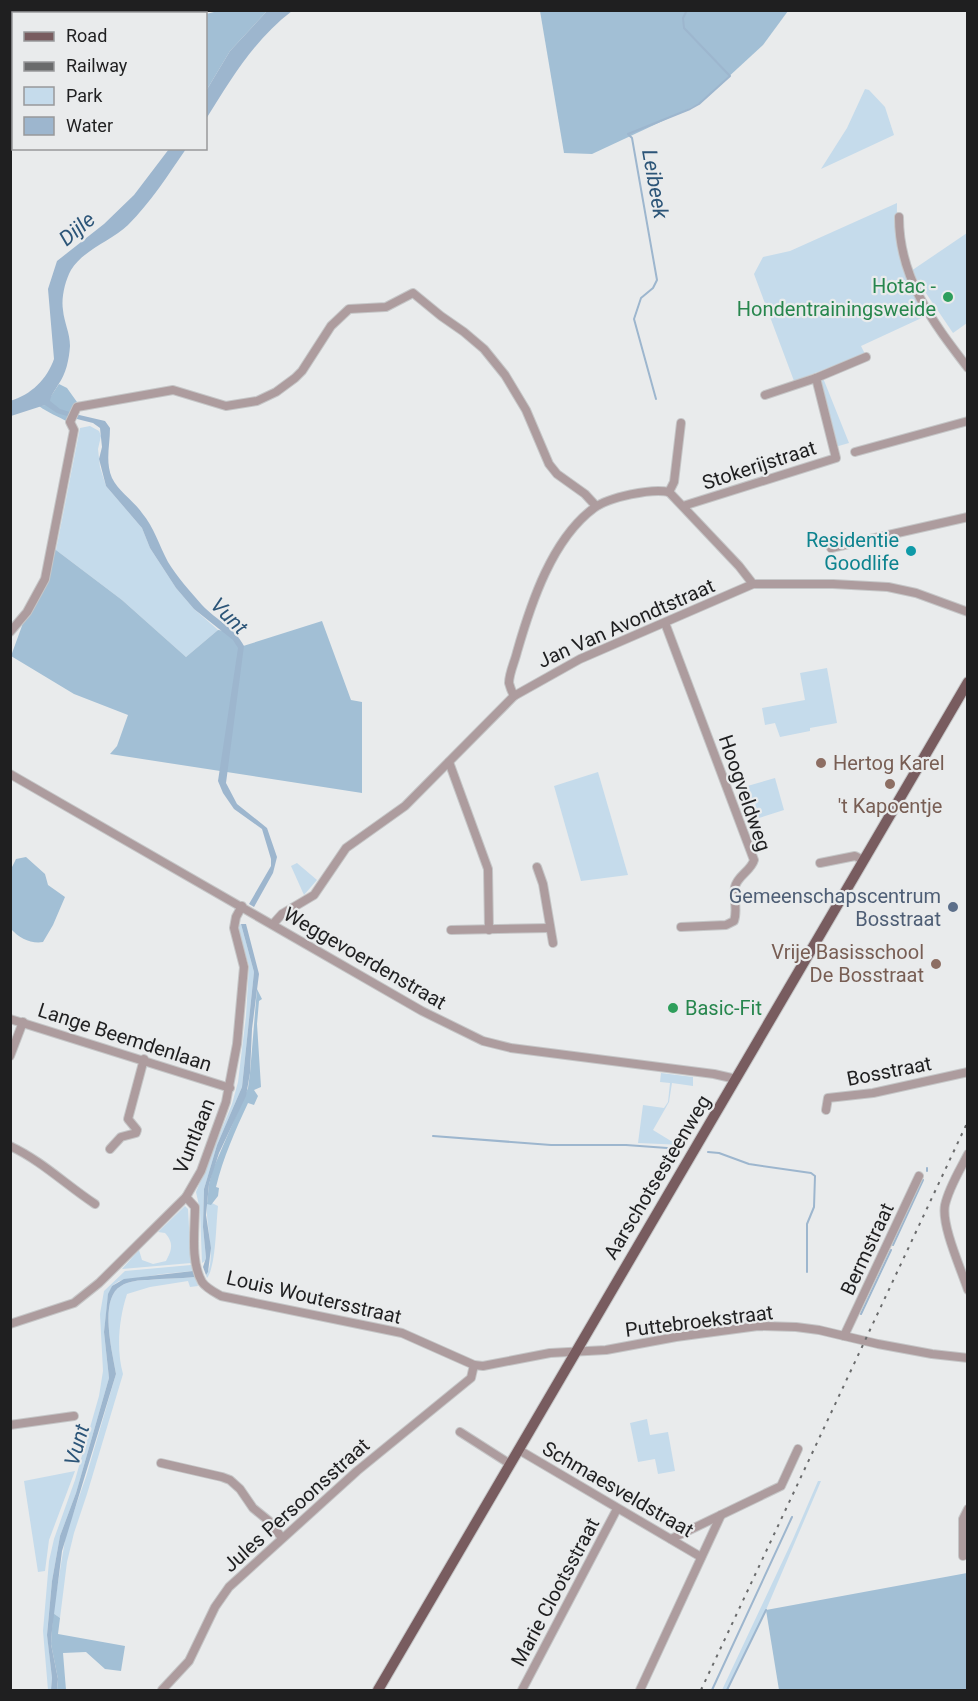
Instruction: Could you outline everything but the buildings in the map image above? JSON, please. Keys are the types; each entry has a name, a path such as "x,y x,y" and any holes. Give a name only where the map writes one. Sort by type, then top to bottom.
{"main road":[{"name":"Aarschotsesteenweg","path":"378,1690 863,860 966,690"}],"street":[{"path":"899,217 900,243 906,269 936,323 968,368"},
{"path":"10,632 27,612 45,579 74,430 70,421 76,409 172,390 226,406 257,401 276,392 302,371 331,326 349,309 386,308 413,292 484,349 505,375 526,410 549,464 557,474 585,494 596,507"},
{"path":"765,395 816,378 866,357"},
{"name":"Stokerijstraat","path":"683,507 836,458 816,378"},
{"path":"855,452 968,421"},
{"path":"669,492 674,482 681,423"},
{"path":"514,696 510,679 526,622 547,569 561,546 577,525 596,507 624,497 661,490 669,492 753,584 888,587 916,593 968,612"},
{"path":"831,548 968,517"},
{"name":"Jan Van Avondtstraat","path":"273,924 282,914 314,895 346,848 405,807 514,696 580,659 753,584"},
{"name":"Hoogveldweg","path":"665,623 754,860 752,866 735,887 736,916 734,921 726,925 681,927"},
{"path":"449,762 488,869 489,930"},
{"name":"Weggevoerdenstraat","path":"10,774 422,1011 483,1041 511,1048 714,1074 736,1079"},
{"path":"820,863 855,856 863,860"},
{"path":"537,867 543,884 553,944"},
{"name":"Vuntlaan","path":"10,1324 74,1303 119,1266 186,1197 201,1171 230,1088 244,978 244,967 234,922 247,909"},
{"path":"451,930 550,928"},
{"name":"Lange Beemdenlaan","path":"10,1018 230,1088"},
{"path":"10,1056 23,1022"},
{"path":"110,1149 121,1137 136,1133 137,1130 128,1119 144,1059"},
{"name":"Bosstraat","path":"826,1110 828,1098 873,1094 968,1072"},
{"path":"10,1146 36,1159 95,1204"},
{"path":"968,1154 948,1194 945,1210 948,1230 968,1290"},
{"name":"Bermstraat","path":"844,1336 920,1176"},
{"name":"Louis Woutersstraat","path":"186,1197 195,1207 196,1266 208,1288 221,1296 402,1333 474,1365 483,1366 550,1353 576,1351"},
{"name":"Puttebroekstraat","path":"576,1351 606,1350 676,1337 758,1326 796,1327 932,1354 968,1358"},
{"name":"Jules Persoonsstraat","path":"162,1690 189,1661 220,1598 229,1587 357,1471 471,1378 474,1365"},
{"path":"10,1425 74,1416"},
{"path":"460,1432 510,1464"},
{"path":"671,1539 782,1486 798,1449"},
{"name":"Schmaesveldstraat","path":"519,1450 701,1557"},
{"path":"161,1463 230,1480 282,1538"},
{"name":"Marie Clootsstraat","path":"522,1690 617,1509"},
{"path":"963,1556 963,1519 968,1509"},
{"path":"640,1690 721,1515"}],"green space":[{"path":"865,89 869,90 885,107 894,135 821,169 847,128"},
{"path":"897,203 900,258 907,278 928,315 861,346 865,354 794,381 754,274 763,257 790,251"},
{"name":"Hotac - Hondentrainingsweide","path":"967,233 967,323 953,333 911,271"},
{"path":"823,378 849,443 835,447 820,382"},
{"path":"90,426 99,431 101,436 98,449 100,467 106,486 142,528 150,548 176,588 194,609 218,630 186,657 122,600 56,550 80,428"},
{"path":"827,668 837,723 780,737 775,723 765,725 762,708 805,700 800,673"},
{"path":"598,772 628,875 581,881 554,786"},
{"path":"775,778 784,810 759,818 755,803 748,805 744,787"},
{"path":"297,863 317,880 304,895 291,866"},
{"path":"241,924 254,972 242,1087 217,1145 204,1189 203,1227 206,1258 202,1263 200,1210 196,1192 232,1104 238,1082 246,1016 249,966 239,933"},
{"path":"661,1073 693,1077 693,1086 672,1083 669,1102 653,1130 671,1141 677,1136 686,1142 684,1145 638,1143 643,1105 664,1108 668,1102 670,1083 660,1082"},
{"path":"212,1203 218,1206 214,1255 207,1278 211,1251 207,1204"},
{"path":"185,1206 188,1209 191,1263 122,1269 139,1250 142,1260 153,1264 166,1261 171,1250 171,1243 165,1233 158,1232"},
{"path":"191,1265 193,1271 119,1281 112,1286 108,1296 104,1332 109,1378 76,1493 60,1536 52,1581 47,1634 52,1678 51,1690 48,1690 43,1631 49,1561 99,1396 103,1371 100,1314 104,1291 125,1271"},
{"path":"195,1277 198,1286 190,1287 188,1281 150,1287 127,1294 119,1334 123,1374 74,1533 67,1562 60,1618 53,1613 66,1534 86,1477 116,1374 110,1341 110,1302 114,1293 121,1286 131,1282"},
{"path":"647,1419 650,1435 668,1432 675,1471 658,1474 655,1459 638,1462 630,1423"},
{"path":"75,1471 49,1540 45,1571 38,1572 24,1481"},
{"path":"818,1481 821,1481 766,1610 727,1690 722,1690 793,1539"}],"shaded area":[{"path":"540,10 788,11 763,45 699,104 592,154 564,153"},
{"path":"218,11 267,11 230,51 207,89 207,14"},
{"path":"59,384 67,388 77,402 68,422 39,406 45,405"},
{"path":"52,547 122,600 186,657 218,630 228,633 240,647 322,621 351,700 362,702 362,793 110,754 117,746 128,715 74,694 11,656 27,612 45,579"},
{"path":"26,857 45,874 48,885 65,897 43,942 26,940 11,929 11,869 16,859"},
{"path":"257,989 262,999 259,1001 257,1024 261,1087 254,1090 258,1096 254,1105 248,1103 234,1134 216,1187 219,1188 218,1196 211,1205 207,1204 213,1169 248,1088"},
{"path":"967,1573 967,1690 779,1690 766,1610"},
{"path":"53,1613 60,1618 58,1634 125,1646 121,1671 105,1669 86,1652 63,1653 66,1690 57,1690 58,1679 51,1644"}],"water":[{"path":"267,11 292,11 278,22 255,47 207,117 207,89 230,51"},
{"name":"Dijle","path":"168,150 185,150 159,188 128,225 76,263 67,279 63,305 70,341 69,356 67,367 50,401 60,409 73,413 70,417 57,413 45,405 11,416 10,401 25,395 37,385 47,373 54,359 48,289 57,261 104,224 134,195"},
{"path":"75,414 105,421 110,428 109,466 115,483 146,518 168,562 180,579 207,610 236,634 244,646 226,783 237,804 267,828 277,857 273,873 254,907 249,904 271,866 271,859 262,829 234,809 218,781 238,648 233,640 194,609 176,588 150,548 142,528 106,486 99,459 102,447 100,428 93,423 73,418"},
{"path":"241,924 246,924 259,974 252,1029 250,1073 246,1096 219,1153 209,1184 206,1215 211,1248 206,1275 203,1267 206,1258 203,1227 204,1189 217,1145 242,1087 254,972"},
{"path":"193,1271 195,1277 127,1283 114,1293 110,1302 110,1341 116,1374 62,1551 51,1644 58,1679 57,1690 51,1690 52,1678 47,1635 52,1581 60,1536 76,1493 109,1378 104,1332 108,1294 112,1286 124,1279"}],"waterway":[{"name":"Leibeek","path":"656,399 634,319 641,298 653,288 657,280 632,138 628,134 699,104 730,76 684,28 683,18 687,10"},
{"path":"433,1136 551,1145 626,1145 681,1149"},
{"path":"708,1152 719,1153 749,1164 811,1173 815,1176 814,1207 807,1224 807,1272"},
{"path":"893,1245 923,1180"},
{"path":"861,1314 891,1250"},
{"path":"712,1690 792,1517"},
{"path":"727,1690 766,1610"}],"railway":[{"path":"701,1690 968,1121"}],"place":[{"name":"Hotac - Hondentrainingsweide","path":"948,297"},
{"name":"Residentie Goodlife","path":"911,551"},
{"name":"Hertog Karel","path":"821,763"},
{"name":"'t Kapoentje","path":"890,784"},
{"name":"Gemeenschapscentrum Bosstraat","path":"953,907"},
{"name":"Vrije Basisschool De Bosstraat","path":"936,964"},
{"name":"Basic-Fit","path":"673,1008"}],"water label":[{"name":"Vunt","path":"229,616"},
{"name":"Vunt","path":"77,1445"}]}
